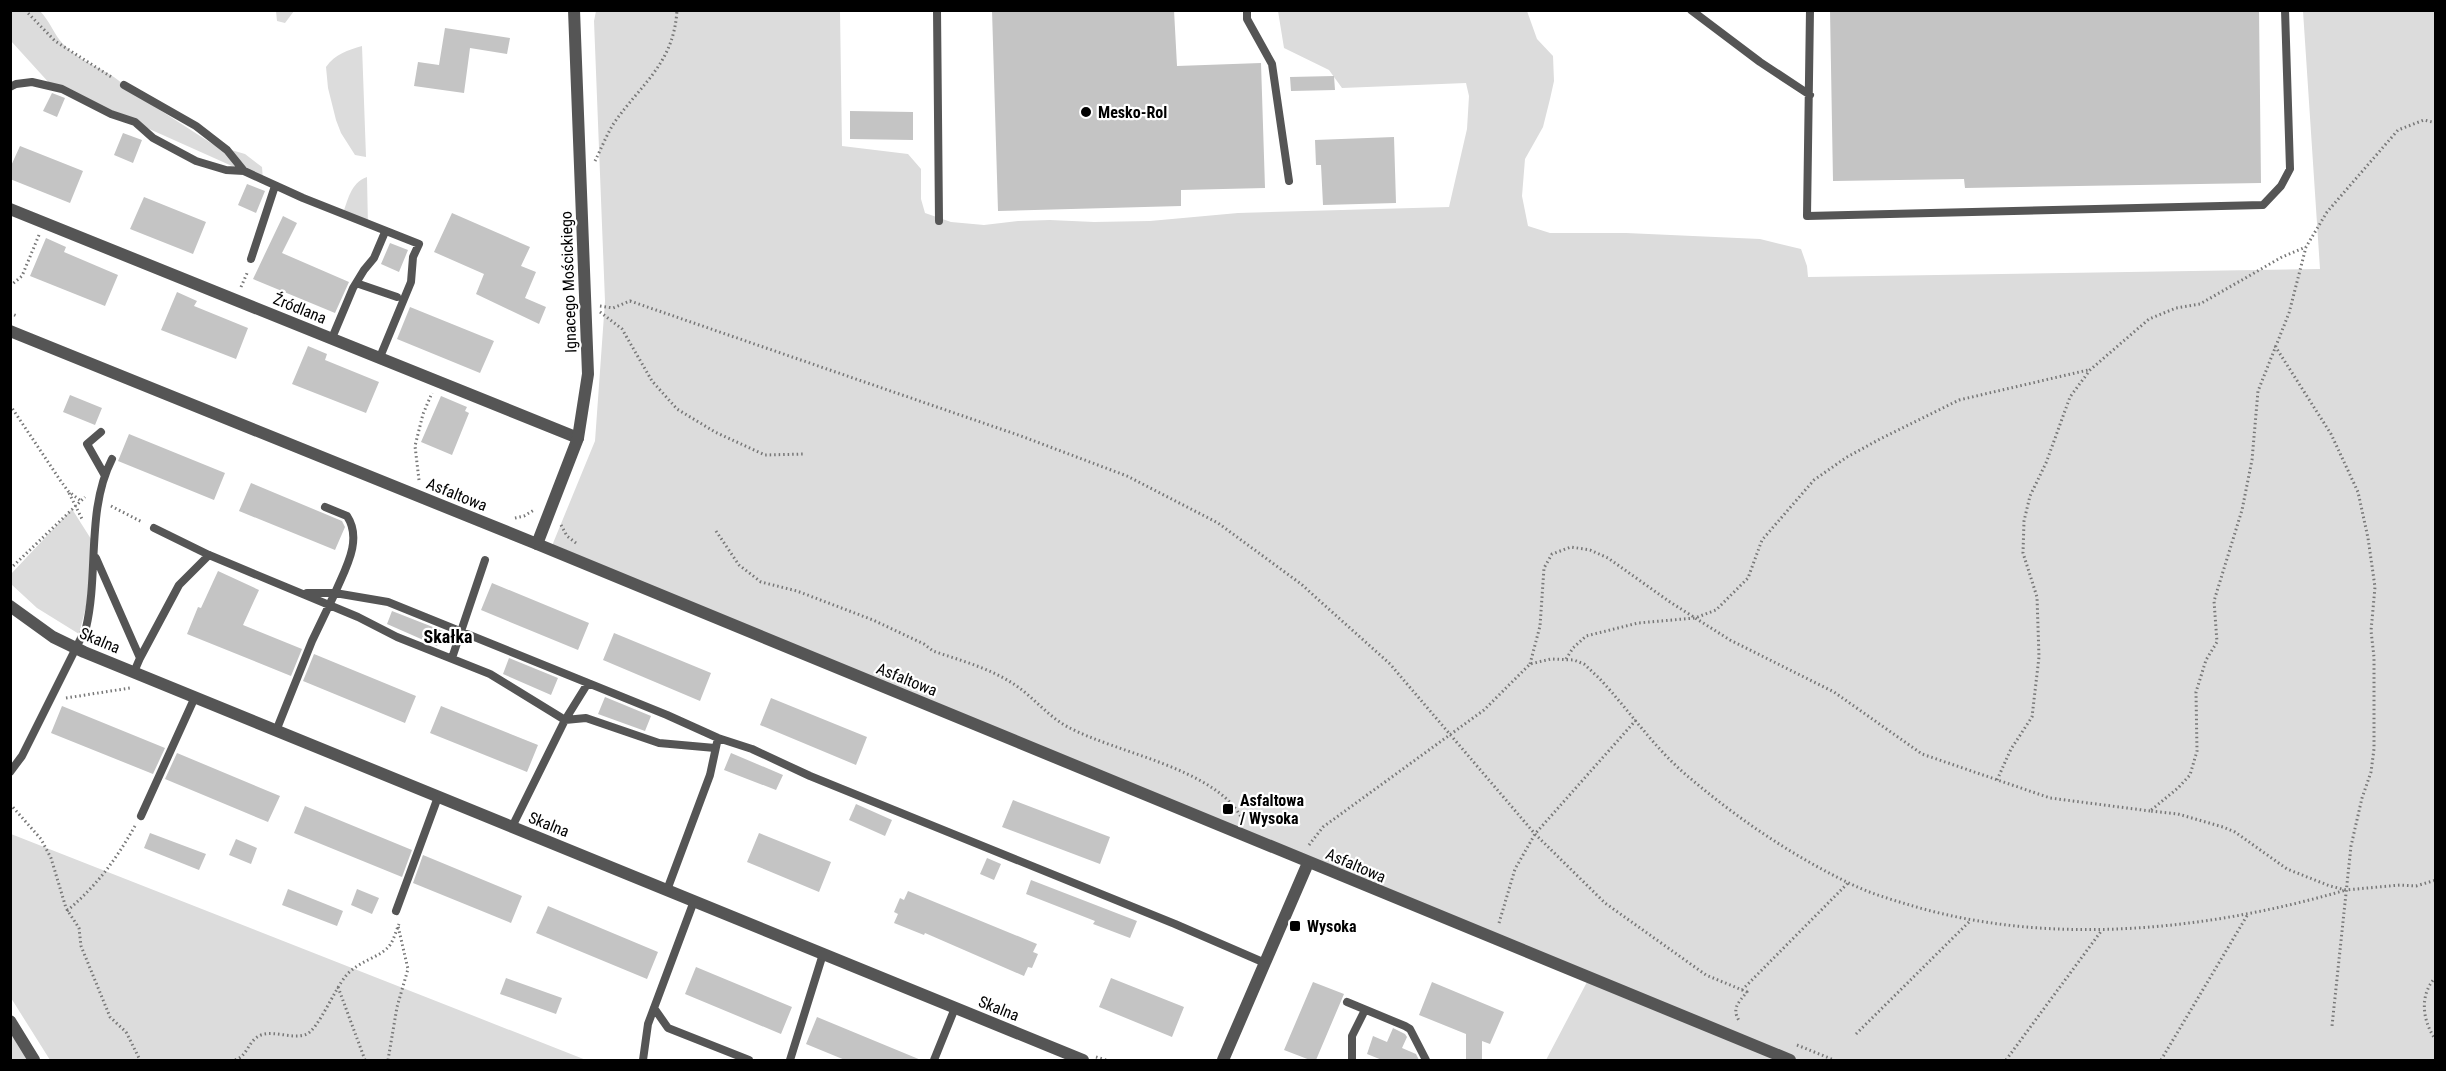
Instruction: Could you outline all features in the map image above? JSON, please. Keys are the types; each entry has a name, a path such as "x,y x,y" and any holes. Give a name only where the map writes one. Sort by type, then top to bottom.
{"street":[{"name":"Ignacego Mościckiego","path":"537,544 578,438 588,374 574,10"},
{"name":"Źródlana","path":"10,209 578,438"},
{"name":"Asfaltowa","path":"10,331 537,544 1790,1060"},
{"name":"Skalna","path":"10,606 53,637 76,648 1083,1060"},
{"path":"1223,1060 1308,863"},
{"path":"10,1022 34,1060"}],"lane":[{"path":"937,10 939,221"},
{"path":"1247,10 1247,19 1272,64 1289,181"},
{"path":"1691,10 1760,62 1810,95"},
{"path":"1810,10 1807,216 2263,205 2281,186 2290,169 2285,10"},
{"path":"10,87 32,82 62,89 111,114 135,122 153,138 196,161 226,170 244,171 385,232 419,244 412,263 411,282 380,357"},
{"path":"124,85 196,126 227,150 244,171"},
{"path":"251,259 275,186"},
{"path":"332,338 356,283 374,258 385,232"},
{"path":"356,283 397,297"},
{"path":"101,432 87,444 104,474"},
{"path":"10,772 22,756 86,628 91,605 99,500 104,474 112,459"},
{"path":"276,730 312,640 348,563 355,531 348,516 325,507"},
{"path":"154,528 209,555 329,604 397,637 499,679 565,720 586,718 659,742 714,748"},
{"path":"94,553 140,658"},
{"path":"138,674 140,658 179,585 209,555"},
{"path":"452,658 484,560"},
{"path":"300,592 335,593 388,602 718,738 752,749 810,776 1175,924 1265,963"},
{"path":"512,827 565,720 588,683"},
{"path":"141,816 195,697"},
{"path":"667,890 710,775 718,738"},
{"path":"396,911 438,797"},
{"path":"643,1060 642,1053 648,1023 694,901"},
{"path":"790,1060 823,954"},
{"path":"1347,1002 1410,1029 1426,1060"},
{"path":"654,1008 668,1028 748,1060"},
{"path":"934,1060 955,1008"},
{"path":"1353,1060 1352,1036 1365,1010"}],"path":[{"path":"25,10 55,41 124,85"},
{"path":"594,151 594,162 613,125 654,75 665,57 676,32 678,10"},
{"path":"2150,811 2190,775 2197,751 2196,692 2206,660 2217,642 2214,601 2242,510 2252,460 2258,392 2289,313 2306,246 2327,212 2398,130 2424,120 2436,123"},
{"path":"2436,200 2436,214"},
{"path":"10,286 22,276 44,222"},
{"path":"1997,780 2011,749 2032,717 2039,657 2037,597 2023,553 2024,521 2030,496 2046,463 2070,397 2090,370 2149,319 2176,308 2200,304 2282,257 2306,246"},
{"path":"236,300 251,259"},
{"path":"597,297 598,316"},
{"path":"598,308 613,308 630,301 1010,432 1127,476 1218,523 1301,584 1390,664 1535,834 1605,903 1706,975 1747,992 1735,1008 1735,1015 1740,1022 1729,1018"},
{"path":"598,308 622,329 652,381 677,409 716,432 765,454 806,453"},
{"path":"2275,346 2331,435 2358,492 2375,587 2371,631 2374,657 2374,749 2371,772 2362,798 2351,846 2332,1026"},
{"path":"1566,659 1573,648 1586,636 1638,623 1695,618 1716,610 1748,578 1762,540 1790,506 1814,480 1847,457 1959,400 2090,370"},
{"path":"420,478 415,447 423,414 437,381"},
{"path":"10,405 68,491 75,507 95,537"},
{"path":"68,491 81,501"},
{"path":"10,569 90,493 99,500 154,528"},
{"path":"561,518 562,530 577,543"},
{"path":"716,531 739,565 761,582 797,591 862,616 924,644 933,651 998,674 1065,725 1082,734 1178,770 1219,791 1232,802 1241,817"},
{"path":"1309,845 1323,827 1484,710 1530,664 1540,626 1544,568 1552,554 1571,547 1590,550 1608,558 1695,618 1757,655 1834,692 1922,754 2050,798 2178,814 2223,827 2235,832 2263,854 2297,874 2320,884 2346,890"},
{"path":"1530,664 1551,659 1566,659 1584,664 1683,771 1752,827 1849,882 1883,897 1970,921 2015,927 2102,930 2248,914 2295,905 2346,890 2400,885 2416,886 2436,880"},
{"path":"53,692 67,698 122,690 137,686 138,674"},
{"path":"1490,920 1499,923 1515,868 1535,834 1636,720"},
{"path":"10,804 41,839 51,858 67,911 79,928 81,946 110,1017 126,1032 140,1060"},
{"path":"1230,812 1251,821"},
{"path":"67,911 93,889 116,858 141,816"},
{"path":"1299,841 1318,849"},
{"path":"1742,990 1849,882"},
{"path":"388,1060 397,1007 408,969 396,911"},
{"path":"2161,1060 2248,914"},
{"path":"1856,1034 1970,921"},
{"path":"235,1060 242,1058 253,1041 261,1035 301,1035 310,1032 338,987 356,965 379,954 389,946 398,926"},
{"path":"2006,1060 2102,930"},
{"path":"2436,977 2429,984 2425,999 2425,1020 2436,1040"},
{"path":"338,987 365,1060"},
{"path":"1793,1044 1834,1060"}],"shaded area":[{"path":"276,10 294,11 285,23 277,21"},
{"path":"11,11 40,11 61,41 72,52 114,77 129,90 214,145 245,154 262,167 263,180 51,85 11,41"},
{"path":"596,11 840,11 842,146 908,154 921,169 921,199 925,213 951,222 984,225 1018,221 1150,221 1238,213 1449,207 1467,129 1469,96 1466,83 1342,88 1329,70 1284,48 1278,11 1527,11 1537,39 1553,56 1554,81 1543,127 1525,159 1522,196 1528,226 1550,233 1626,233 1760,239 1801,249 1808,277 2320,269 2303,11 2435,11 2435,1060 1546,1060 1587,982 549,553 595,441 605,301 594,21"},
{"path":"362,46 366,157 355,155 341,133 328,88 326,67 338,56"},
{"path":"367,177 368,228 342,216 353,188"},
{"path":"72,509 91,539 89,595 79,634 37,608 11,584 11,574"},
{"path":"11,834 586,1060 50,1060 11,998"},
{"path":"10,1031 28,1060 11,1060"}],"building":[{"name":"Mesko-Rol","path":"992,10 1174,10 1177,66 1261,63 1265,188 1181,190 1181,206 998,211"},
{"path":"1830,10 2259,10 2261,183 1965,188 1964,179 1833,181"},
{"path":"445,28 510,38 507,54 470,48 464,93 414,86 418,62 439,65"},
{"path":"1334,76 1335,90 1291,91 1290,77"},
{"path":"52,93 65,98 57,117 43,111"},
{"path":"850,111 913,112 913,140 850,139"},
{"path":"123,133 142,140 133,163 114,155"},
{"path":"1394,137 1396,203 1323,205 1321,165 1316,165 1315,140"},
{"path":"20,146 83,171 70,203 10,179 10,168"},
{"path":"247,184 265,191 256,213 238,205"},
{"path":"144,197 206,222 193,254 130,229"},
{"path":"452,213 530,247 521,266 536,272 525,298 546,307 539,324 476,294 484,274 434,252"},
{"path":"283,216 297,223 282,253 349,282 335,313 253,279"},
{"path":"46,238 66,247 64,252 118,275 105,306 30,276"},
{"path":"390,243 408,250 399,272 381,264"},
{"path":"177,292 197,301 194,306 248,328 236,359 161,330"},
{"path":"410,307 494,341 480,373 397,339"},
{"path":"308,346 327,354 325,360 379,382 366,413 292,384"},
{"path":"70,395 102,408 95,425 63,412"},
{"path":"441,396 467,407 465,411 469,413 452,455 421,442"},
{"path":"129,434 225,473 214,500 118,461"},
{"path":"251,483 342,521 345,527 335,550 239,511"},
{"path":"218,571 259,590 243,625 302,649 291,676 187,634 198,607 201,608"},
{"path":"492,583 589,623 578,650 481,610"},
{"path":"392,611 443,631 437,646 387,624"},
{"path":"614,633 711,673 700,701 603,660"},
{"path":"314,654 416,696 405,723 303,681"},
{"path":"509,658 558,678 551,695 503,674"},
{"path":"605,697 651,716 645,731 598,714"},
{"path":"771,698 867,737 856,765 760,725"},
{"path":"62,706 165,748 153,774 51,733"},
{"path":"441,706 538,745 527,772 430,733"},
{"path":"177,753 280,796 268,822 165,779"},
{"path":"731,753 783,775 776,790 724,770"},
{"path":"1013,800 1110,837 1100,864 1002,827"},
{"path":"856,804 892,820 885,836 849,820"},
{"path":"305,806 412,850 402,877 294,833"},
{"path":"150,833 206,854 199,870 144,848"},
{"path":"759,833 831,862 819,892 747,862"},
{"path":"236,839 257,848 251,864 229,855"},
{"path":"423,855 522,896 511,923 413,883"},
{"path":"987,858 1001,864 994,880 980,874"},
{"path":"1031,880 1137,921 1130,938 1093,924 1095,921 1026,894"},
{"path":"288,889 343,911 337,926 282,905"},
{"path":"357,889 379,898 372,914 351,905"},
{"path":"908,891 1037,944 1033,952 1038,954 1032,968 1028,967 1024,976 925,933 924,935 894,923 898,914 894,912 900,898 904,900"},
{"path":"548,906 658,952 647,979 536,933"},
{"path":"696,967 792,1007 781,1034 685,994"},
{"path":"506,978 562,998 556,1014 500,994"},
{"path":"1111,978 1184,1007 1172,1037 1099,1007"},
{"path":"1313,982 1344,994 1316,1060 1310,1060 1284,1050"},
{"path":"1432,982 1504,1012 1490,1044 1482,1041 1482,1060 1466,1060 1466,1034 1419,1015"},
{"path":"817,1017 921,1060 845,1060 806,1044"},
{"path":"1393,1028 1407,1037 1402,1048 1416,1054 1419,1060 1382,1060 1367,1054 1373,1036 1387,1042"}],"place":[{"name":"Mesko-Rol","path":"1086,112"},
{"name":"Asfaltowa / Wysoka","path":"1228,809"},
{"name":"Wysoka","path":"1295,926"}],"district":[{"name":"Skałka","path":"448,637"}]}
